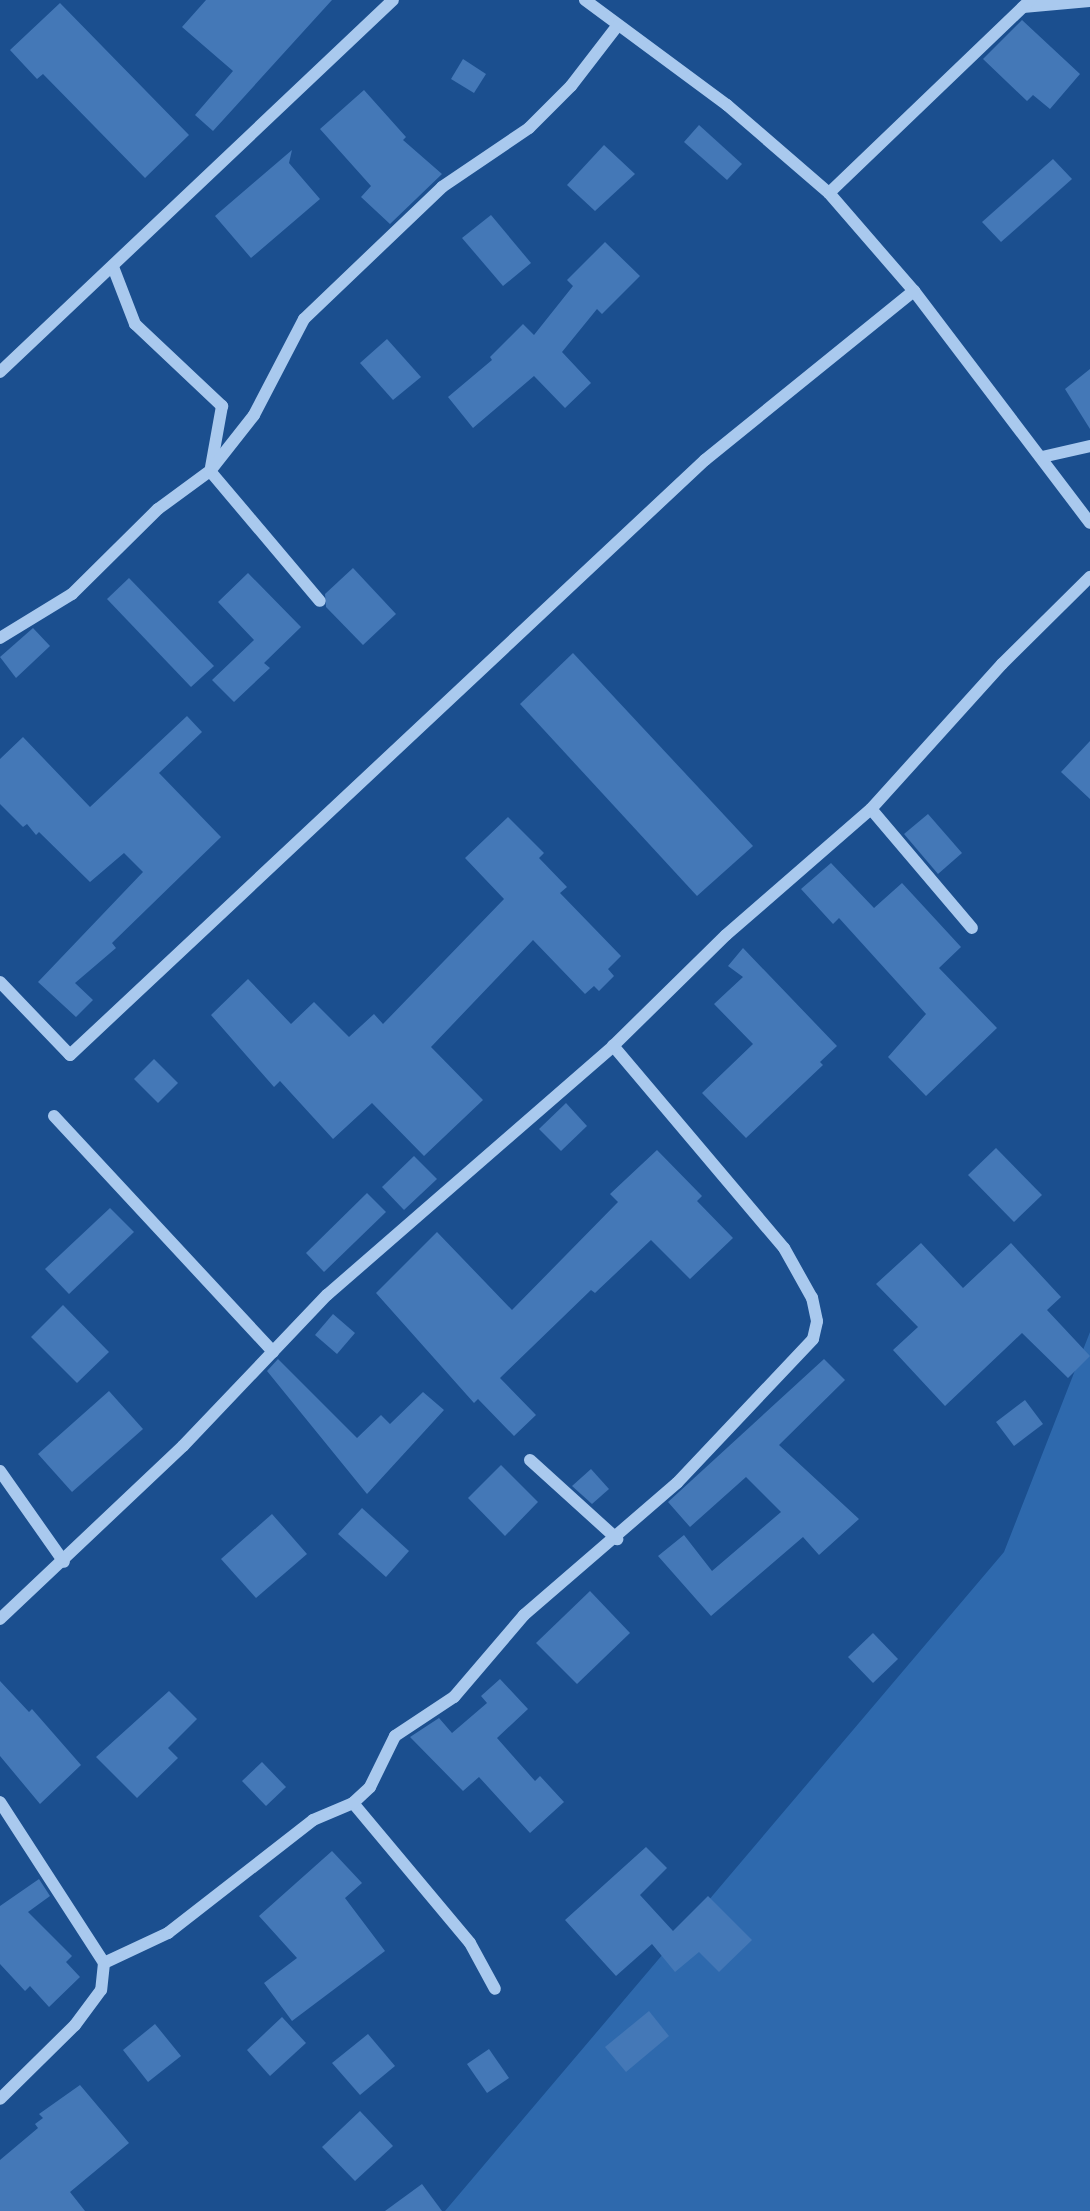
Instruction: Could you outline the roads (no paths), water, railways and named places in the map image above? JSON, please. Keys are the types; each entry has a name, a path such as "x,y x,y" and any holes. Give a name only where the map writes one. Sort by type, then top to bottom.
{"street":[{"path":"0,372 393,0"},
{"path":"585,0 727,105 829,193 914,291 1090,523"},
{"path":"829,193 1026,4 1090,1"},
{"path":"0,638 72,594 158,509 210,471 254,415 304,319 442,187 490,158 529,128 571,86 618,25"},
{"path":"113,267 135,324 222,406 210,471"},
{"path":"0,982 70,1055 705,460 914,291"},
{"path":"1042,457 1090,446"},
{"path":"210,471 320,601"},
{"path":"0,1619 64,1562 327,1295 612,1046 726,935 871,809 1002,664 1090,576"},
{"path":"871,809 972,928"},
{"path":"104,1963 168,1933 313,1820 353,1804 370,1787 395,1736 454,1698 524,1615 567,1574 617,1539 788,1369 813,1339 817,1321 813,1298 784,1248 612,1046"},
{"path":"54,1116 273,1352"},
{"path":"530,1460 617,1539"},
{"path":"0,1471 64,1562"},
{"path":"0,1802 104,1963 101,1990 75,2025 0,2099"},
{"path":"353,1804 454,1922 495,1989"}]}
